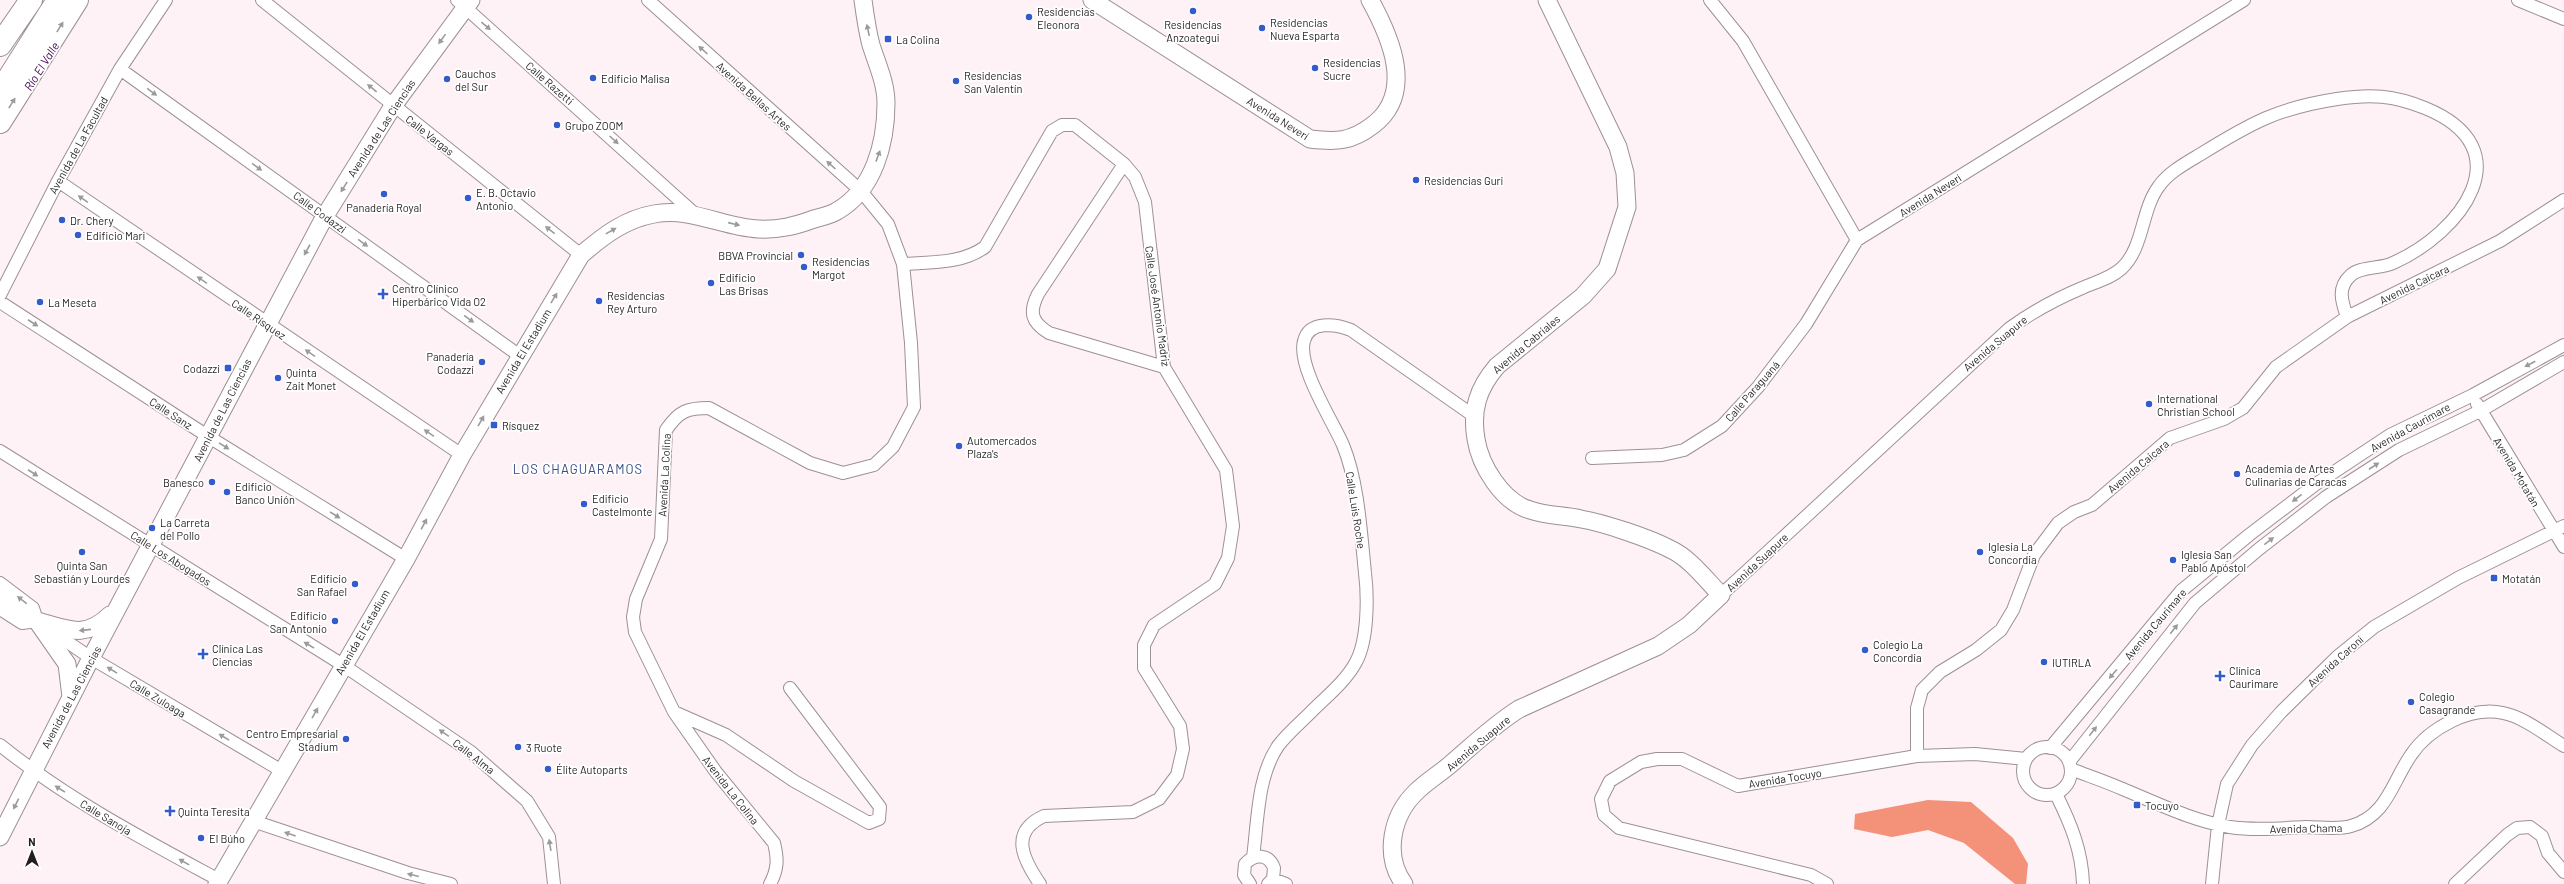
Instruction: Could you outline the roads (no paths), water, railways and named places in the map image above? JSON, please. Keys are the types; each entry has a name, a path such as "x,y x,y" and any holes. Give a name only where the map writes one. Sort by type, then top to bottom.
{"highway":[{"path":"0,45 31,0"},
{"path":"0,122 11,85 58,0"},
{"path":"11,85 77,0"}],"street":[{"name":"Avenida de La Facultad","path":"0,295 58,181 120,69 166,0"},
{"name":"Calle Vargas","path":"262,0 581,255"},
{"name":"Avenida Bellas Artes","path":"648,0 861,191"},
{"name":"Avenida El Estadium","path":"218,882 406,559 462,455 581,255 605,234 627,222 655,214 696,215 757,229 790,228 837,211 861,191 879,157 886,127 886,101 882,77 871,43 863,0"},
{"name":"Avenida Neverí","path":"1092,0 1310,139 1334,142 1360,136 1380,120 1392,104 1397,86 1390,41 1370,0"},
{"name":"Avenida Cabriales","path":"1547,0 1618,147 1625,173 1626,207 1607,268 1583,296 1497,366 1485,380 1477,397 1474,416 1479,454 1499,488 1513,500 1529,510 1581,519 1671,549 1690,564 1721,595"},
{"path":"1710,0 1743,41 1857,240"},
{"name":"Avenida Neverí","path":"1857,240 2244,0"},
{"path":"2518,0 2564,19"},
{"name":"Avenida de Las Ciencias","path":"0,837 32,771 116,610 152,546 267,324 326,216 393,106 464,3"},
{"name":"Calle Razetti","path":"464,3 696,215"},
{"name":"Calle Codazzi","path":"120,69 520,356"},
{"name":"Avenida Suapure","path":"1404,884 1394,862 1394,828 1402,809 1416,791 1440,774 1500,721 1519,709 1658,646 1689,625 2010,328 2031,313 2082,288 2110,277 2123,267 2134,251 2158,186 2176,169 2251,123 2294,107 2359,96 2400,98 2445,118 2463,132 2478,158 2477,173 2467,201 2434,240 2392,264 2352,273 2343,283 2341,298 2347,317"},
{"name":"Calle José Antonio Madriz","path":"903,264 960,259 974,255 985,247 1052,131 1062,125 1075,125 1124,164 1135,177 1145,202 1164,367 1226,470 1233,526 1228,558 1215,584 1154,625 1144,645 1144,668 1180,726 1184,749 1177,775 1159,800 1133,812 1044,816 1030,822 1022,834 1023,852 1031,872 1040,884"},
{"path":"1124,164 1038,294 1032,305 1032,317 1038,327 1049,333 1164,367"},
{"name":"Calle Rísquez","path":"58,181 462,455"},
{"name":"Avenida La Colina","path":"770,884 778,871 774,843 716,772 674,712 635,632 633,617 636,599 661,539 666,430 676,415 693,408 709,408 810,463 844,473 874,465 894,447 914,407 911,343 903,264 888,224 861,191"},
{"name":"Avenida Caicara","path":"1917,756 1918,708 1922,690 1940,672 1976,650 2001,630 2013,610 2034,555 2058,523 2074,512 2092,505 2170,438 2224,419 2243,408 2276,367 2347,317 2500,241 2564,200"},
{"name":"Calle Paraguaná","path":"1592,458 1662,456 1684,450 1722,426 1758,387 1806,324 1857,240"},
{"name":"Calle Sanz","path":"0,302 209,437 406,559"},
{"name":"Calle Luis Roche","path":"1253,857 1265,772 1279,745 1342,681 1356,661 1365,637 1366,574 1353,481 1343,446 1305,362 1304,340 1308,333 1315,328 1326,325 1340,325 1351,330 1474,416"},
{"name":"Avenida Caurimare","path":"2050,748 2181,591 2316,484 2390,435 2473,395 2564,345"},
{"name":"Avenida Caurimare","path":"2070,765 2195,604 2259,548 2326,497 2399,450 2480,411 2564,362"},
{"name":"Avenida Motatán","path":"2473,395 2480,411 2559,528 2564,547"},
{"name":"Calle Los Abogados","path":"0,451 343,665"},
{"name":"Avenida Caroní","path":"2212,884 2218,825 2227,784 2238,764 2281,712 2338,657 2374,627 2423,597 2559,528"},
{"name":"Calle Zuloaga","path":"0,583 33,608 37,621 91,658 282,771"},
{"path":"0,596 37,621 76,631 90,630 100,625 116,610"},
{"path":"0,609 22,623 37,621"},
{"path":"37,621 67,664 71,698"},
{"name":"Calle Alma","path":"343,665 471,752 527,801 549,837 554,884"},
{"path":"674,712 726,735 794,781 869,822 875,822 879,819 880,808 790,688"},
{"name":"Avenida Chama","path":"2070,765 2171,809 2218,825 2266,828 2350,827 2362,822 2384,806 2411,755 2422,741 2440,727 2457,720 2487,711 2504,713 2517,718 2564,746"},
{"name":"Calle Sanoja","path":"0,745 32,771 118,825 218,882"},
{"path":"2050,748 2064,753 2070,765 2068,783 2056,794 2038,794 2031,789 2023,774 2026,759 2033,752 2050,748"},
{"name":"Avenida Tocuyo","path":"1827,884 1811,875 1619,828 1604,815 1601,800 1610,781 1642,762 1657,758 1682,759 1738,786 1917,756 1975,754 2026,759"},
{"path":"2056,794 2074,832 2082,861 2082,884"},
{"path":"253,821 408,874 451,884"},
{"path":"2455,884 2507,835 2517,828 2530,826 2542,836 2548,853 2564,872"},
{"path":"1244,881 1245,864 1253,857 1264,857 1269,860 1274,868 1270,881 1286,884"}],"place":[{"name":"Residencias Anzoategui","path":"1193,11"},
{"name":"Residencias Eleonora","path":"1029,17"},
{"name":"Residencias Nueva Esparta","path":"1262,28"},
{"name":"La Colina","path":"888,39"},
{"name":"Residencias Sucre","path":"1315,68"},
{"name":"Edificio Malisa","path":"593,78"},
{"name":"Cauchos del Sur","path":"447,79"},
{"name":"Residencias San Valentín","path":"956,81"},
{"name":"Grupo ZOOM","path":"557,125"},
{"name":"Residencias Guri","path":"1416,180"},
{"name":"Panadería Royal","path":"384,194"},
{"name":"E. B. Octavio Antonio","path":"468,198"},
{"name":"Dr. Chery","path":"62,220"},
{"name":"Edificio Mari","path":"78,235"},
{"name":"BBVA Provincial","path":"801,255"},
{"name":"Residencias Margot","path":"804,267"},
{"name":"Edificio Las Brisas","path":"711,283"},
{"name":"Centro Clínico Hiperbárico Vida O2","path":"383,294"},
{"name":"Residencias Rey Arturo","path":"599,301"},
{"name":"La Meseta","path":"40,302"},
{"name":"Panadería Codazzi","path":"482,362"},
{"name":"Codazzi","path":"228,368"},
{"name":"Quinta Zait Monet","path":"278,378"},
{"name":"International Christian School","path":"2149,404"},
{"name":"Rísquez","path":"494,425"},
{"name":"Automercados Plaza's","path":"959,446"},
{"name":"Academia de Artes Culinarias de Caracas","path":"2237,474"},
{"name":"Banesco","path":"212,482"},
{"name":"Edificio Banco Unión","path":"227,492"},
{"name":"Edificio Castelmonte","path":"584,504"},
{"name":"La Carreta del Pollo","path":"152,528"},
{"name":"Quinta San Sebastián y Lourdes","path":"82,552"},
{"name":"Iglesia La Concordia","path":"1980,552"},
{"name":"Iglesia San Pablo Apóstol","path":"2173,560"},
{"name":"Motatán","path":"2494,578"},
{"name":"Edificio San Rafael","path":"355,584"},
{"name":"Edificio San Antonio","path":"335,621"},
{"name":"Colegio La Concordia","path":"1865,650"},
{"name":"Clínica Las Ciencias","path":"203,654"},
{"name":"IUTIRLA","path":"2044,662"},
{"name":"Clínica Caurimare","path":"2220,676"},
{"name":"Colegio Casagrande","path":"2411,702"},
{"name":"Centro Empresarial Stadium","path":"346,739"},
{"name":"3 Ruote","path":"518,747"},
{"name":"Élite Autoparts","path":"548,769"},
{"name":"Tocuyo","path":"2137,805"},
{"name":"Quinta Teresita","path":"170,811"},
{"name":"El Búho","path":"201,838"}],"district":[{"name":"LOS CHAGUARAMOS","path":"578,469"}],"water label":[{"name":"Río El Valle","path":"41,66"}]}
